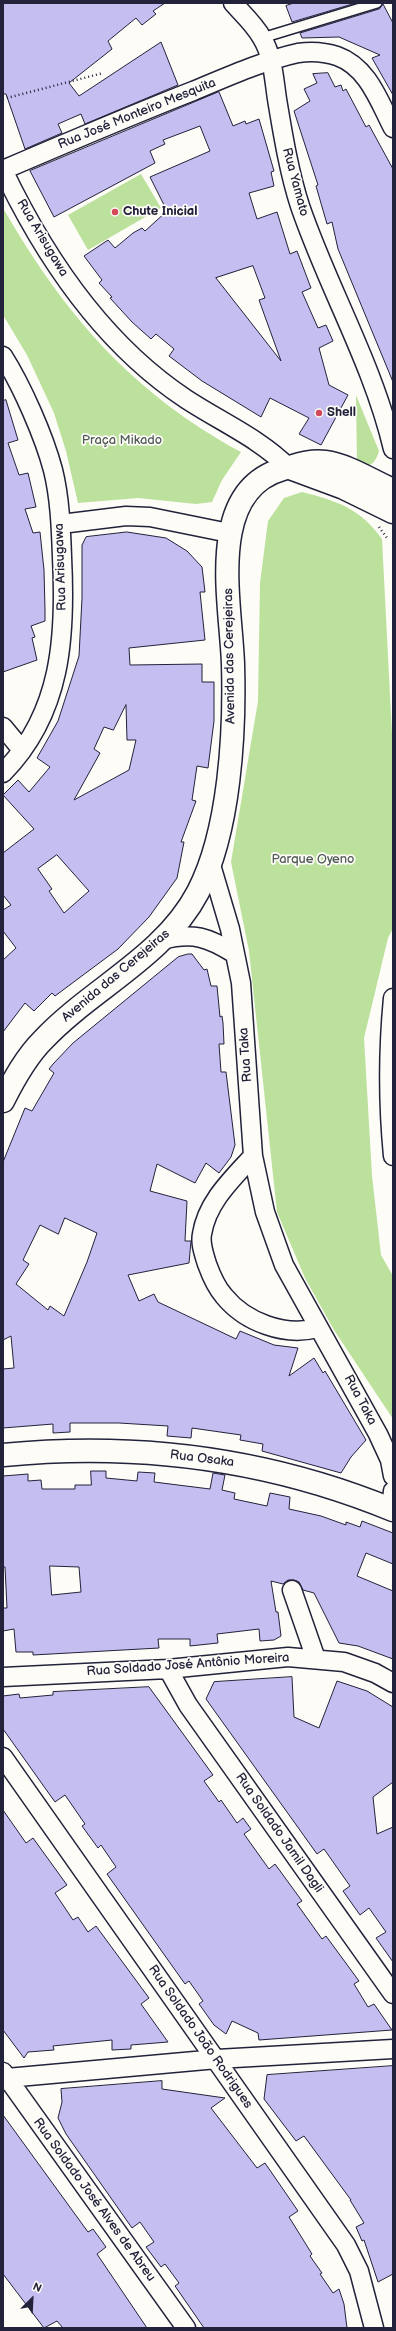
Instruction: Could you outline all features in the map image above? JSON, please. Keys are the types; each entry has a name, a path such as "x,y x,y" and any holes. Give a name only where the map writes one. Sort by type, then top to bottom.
{"main road":[{"name":"Avenida das Cerejeiras","path":"3,1101 30,1054 43,1039 79,1006 162,940 188,911 211,865 225,802 232,724 233,664 228,555 229,533 244,497 255,482 270,473 307,462 326,462 393,490"},
{"path":"289,468 344,488 384,516"},
{"name":"Rua Osaka","path":"3,1454 111,1451 200,1457 281,1473 392,1504"}],"street":[{"name":"Rua Yamato","path":"233,3 262,38 271,60 285,145 300,205 322,264 336,293 378,394 393,449"},
{"path":"271,60 299,53 315,52 338,56 352,64 366,76 393,128"},
{"name":"Rua José Monteiro Mesquita","path":"3,170 133,115 271,60"},
{"name":"Rua Arisugawa","path":"3,170 42,241 83,303 114,339 147,370 169,387 261,444 289,468"},
{"name":"Rua Arisugawa","path":"3,356 36,426 52,470 61,524 64,586 62,647 46,708 22,750 3,773"},
{"path":"61,524 126,516 150,517 229,533"},
{"path":"3,727 22,750"},
{"name":"Rua Taka","path":"211,865 230,929 241,983 254,1156 265,1212 284,1265 317,1328 342,1366 378,1434 390,1460 393,1476"},
{"path":"162,940 181,935 198,936 218,943 235,954"},
{"path":"393,998 390,1068 390,1126 393,1156"},
{"path":"254,1156 226,1186 210,1210 201,1235 202,1250 216,1286 224,1297 241,1312 264,1324 286,1331 304,1332 317,1328"},
{"path":"292,1590 316,1659"},
{"name":"Rua Soldado José Antônio Moreira","path":"3,1677 168,1669 288,1657 344,1662 375,1673 393,1683"},
{"name":"Rua Soldado Jamil Dagli","path":"168,1669 188,1705 393,1994"},
{"name":"Rua Soldado João Rodrigues","path":"3,1757 55,1834 217,2059 346,2245 359,2271 374,2328"},
{"path":"4,2077 217,2059 393,2049"},
{"name":"Rua Soldado José Alves de Abreu","path":"4,2077 186,2328"}],"lane":[{"path":"262,38 377,3"}],"path":[{"path":"3,99 104,72"},
{"path":"384,516 387,538"}],"green space":[{"name":"Chute Inicial","path":"141,174 161,208 88,250 68,215"},
{"name":"Praça Mikado","path":"3,208 51,283 76,316 104,348 134,377 166,404 202,429 241,452 222,480 212,502 196,504 138,498 78,503 66,451 54,413 27,355 3,315"},
{"path":"356,395 379,451 374,462 366,466 357,466"},
{"name":"Parque Oyeno","path":"302,492 347,507 374,528 382,539 393,754 393,928 388,938 364,1038 372,1176 381,1255 393,1276 393,1419 334,1330 305,1278 277,1212 249,951 231,862 258,701 260,583 268,521 284,498"}],"building":[{"path":"3,3 165,3 153,11 156,14 142,25 136,18 108,41 112,49 69,83 79,96 161,42 178,85 85,124 81,114 58,124 62,133 25,149 6,94 3,94"},
{"path":"294,3 356,3 292,22 286,6"},
{"path":"383,4 393,23 393,95 372,58 380,55 339,37 302,38 300,33 379,9"},
{"path":"328,73 335,87 341,85 343,91 346,89 366,127 369,125 393,169 393,382 338,249 332,222 327,224 316,186 318,185 294,111 310,101 304,89 317,83 313,74"},
{"path":"219,92 233,126 245,121 246,124 259,119 274,171 271,172 274,186 249,193 257,219 277,212 290,254 297,251 311,288 302,292 318,328 326,325 333,341 319,348 329,385 348,395 321,445 299,434 309,418 270,398 261,417 202,381 169,356 174,349 156,334 151,339 132,322 110,298 112,297 99,283 102,280 84,256 108,240 115,248 133,233 142,228 145,231 167,211 150,177 210,151 200,126 163,140 165,144 150,151 155,163 54,217 30,171","holes":["253,266 265,298 259,300 281,361 216,278"]},
{"path":"6,400 18,440 8,443 19,475 28,473 36,507 25,509 33,533 40,532 44,570 45,621 31,626 35,637 32,638 37,660 3,672 3,401"},
{"path":"127,532 166,538 187,551 202,567 205,592 200,592 205,640 129,648 130,665 202,664 202,682 214,682 214,721 208,768 197,766 192,800 196,801 181,842 184,842 177,878 149,917 118,949 55,996 52,993 34,1011 25,1003 3,1032 3,960 16,948 3,931 3,910 11,905 3,895 3,853 34,829 3,795 18,780 29,792 50,767 37,758 58,721 79,656 82,598 82,545 86,537","holes":["126,705 127,740 136,740 129,770 74,800 100,753 94,749 104,727 113,730","57,855 89,891 64,913 49,891 52,889 38,869"]},
{"path":"192,954 204,970 207,969 211,986 217,986 220,1017 222,1016 223,1023 224,1044 219,1044 221,1072 226,1072 235,1145 231,1157 219,1173 206,1163 195,1183 157,1164 150,1191 187,1201 185,1241 191,1241 189,1263 128,1275 139,1301 154,1294 158,1302 236,1339 240,1331 274,1345 298,1348 289,1376 314,1358 323,1373 325,1371 366,1440 351,1457 341,1473 262,1451 263,1444 240,1440 241,1435 192,1428 191,1438 167,1436 168,1426 119,1423 70,1423 70,1432 53,1433 53,1424 3,1428 3,1369 14,1368 11,1336 3,1340 3,1162 25,1108 32,1111 54,1073 49,1069 53,1064 73,1043 178,957","holes":["65,1218 97,1233 87,1262 64,1316 50,1306 48,1310 16,1284 29,1264 23,1260 40,1225 58,1234"]},
{"path":"91,1471 106,1471 106,1478 137,1481 138,1472 155,1473 154,1482 210,1489 213,1473 225,1475 222,1490 235,1493 234,1499 267,1506 270,1493 290,1497 289,1509 321,1516 346,1525 346,1522 360,1527 362,1521 393,1533 393,1564 366,1553 357,1576 393,1591 393,1659 358,1646 339,1643 314,1593 303,1590 299,1582 294,1580 288,1580 283,1584 271,1581 276,1612 278,1612 281,1636 274,1640 260,1641 259,1629 217,1634 218,1643 190,1646 190,1639 158,1639 159,1648 33,1655 33,1652 16,1652 14,1629 3,1631 3,1608 7,1608 5,1567 3,1567 3,1476 28,1474 28,1481 41,1480 42,1489 75,1489 75,1485 91,1485","holes":["50,1566 79,1567 81,1592 52,1595"]},
{"path":"292,1677 294,1717 319,1728 337,1681 367,1691 393,1707 393,1782 373,1797 377,1834 393,1827 393,1962 376,1938 386,1932 369,1908 360,1915 343,1891 350,1886 324,1849 317,1854 206,1699 214,1682"},
{"path":"149,1687 213,1775 204,1781 219,1802 221,1800 237,1823 243,1818 251,1829 244,1834 269,1869 275,1864 302,1901 297,1904 322,1939 326,1936 359,1981 354,1984 368,2007 374,2004 392,2030 259,2040 258,2033 232,2021 226,2034 214,2025 199,2004 203,2001 189,1981 185,1984 107,1874 116,1867 101,1845 98,1848 82,1826 85,1824 65,1795 55,1802 3,1729 3,1696 19,1694 20,1698 53,1695 53,1692"},
{"path":"3,1810 26,1843 33,1838 67,1885 55,1893 73,1920 78,1917 88,1932 96,1926 149,1998 141,2004 168,2042 131,2045 131,2049 112,2050 112,2040 53,2046 54,2050 28,2052 24,2058 3,2030"},
{"path":"393,2066 393,2274 378,2282 364,2240 362,2241 356,2227 364,2223 351,2200 304,2136 296,2141 264,2099 267,2075"},
{"path":"162,2081 162,2089 225,2098 211,2108 257,2168 265,2163 298,2211 289,2217 312,2254 310,2256 322,2273 320,2274 333,2293 339,2289 344,2304 347,2328 204,2328 175,2286 179,2283 165,2264 161,2267 146,2247 154,2242 140,2222 132,2228 66,2134 58,2118 62,2102 61,2089"},
{"path":"3,2115 88,2232 93,2229 106,2247 97,2254 147,2328 63,2328 57,2321 44,2328 3,2274"}],"place":[{"name":"Chute Inicial","path":"115,212"},
{"name":"Shell","path":"319,413"}]}
